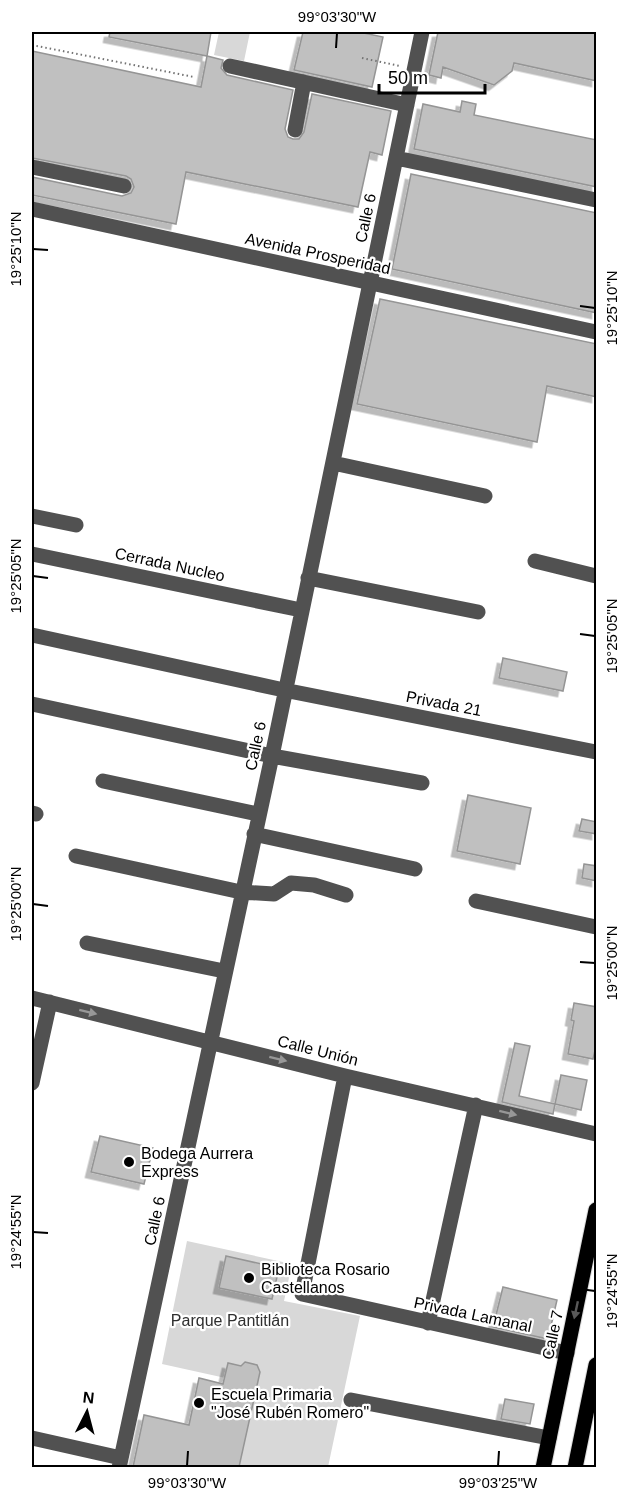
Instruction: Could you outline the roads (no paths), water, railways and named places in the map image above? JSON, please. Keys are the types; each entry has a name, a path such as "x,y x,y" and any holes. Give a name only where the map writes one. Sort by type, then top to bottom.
{"main road":[{"name":"Calle 7","path":"543,1467 597,1210"},
{"path":"575,1467 596,1368"},
{"path":"579,1449 580,1467"}],"street":[{"name":"Calle 6","path":"120,1463 272,756 422,32"},
{"path":"230,66 407,105"},
{"path":"295,130 304,82"},
{"path":"396,158 597,200"},
{"path":"32,167 124,186"},
{"name":"Avenida Prosperidad","path":"32,209 597,332"},
{"path":"333,464 485,496"},
{"path":"32,516 76,525"},
{"name":"Cerrada Nucleo","path":"32,554 301,610"},
{"path":"536,561 597,576"},
{"path":"308,578 478,612"},
{"name":"Privada 21","path":"32,634 284,690 597,752"},
{"path":"32,704 272,756 422,783"},
{"path":"103,781 258,814"},
{"path":"254,834 415,869"},
{"path":"76,856 241,892 274,894 291,883 314,885 346,895"},
{"path":"476,902 597,927"},
{"path":"87,943 224,971"},
{"name":"Calle Unión","path":"32,998 345,1076 597,1134"},
{"path":"32,1083 50,1002"},
{"name":"Privada Lamanal","path":"345,1076 302,1294 567,1353"},
{"path":"428,1323 476,1105"},
{"path":"351,1400 549,1438"},
{"path":"32,1438 120,1463"}],"place":[{"name":"Bodega Aurrera Express","path":"129,1162"},
{"name":"Biblioteca Rosario Castellanos","path":"249,1278"},
{"name":"Escuela Primaria \"José Rubén Romero\"","path":"199,1403"}],"park label":[{"name":"Parque Pantitlán","path":"230,1320"}]}
